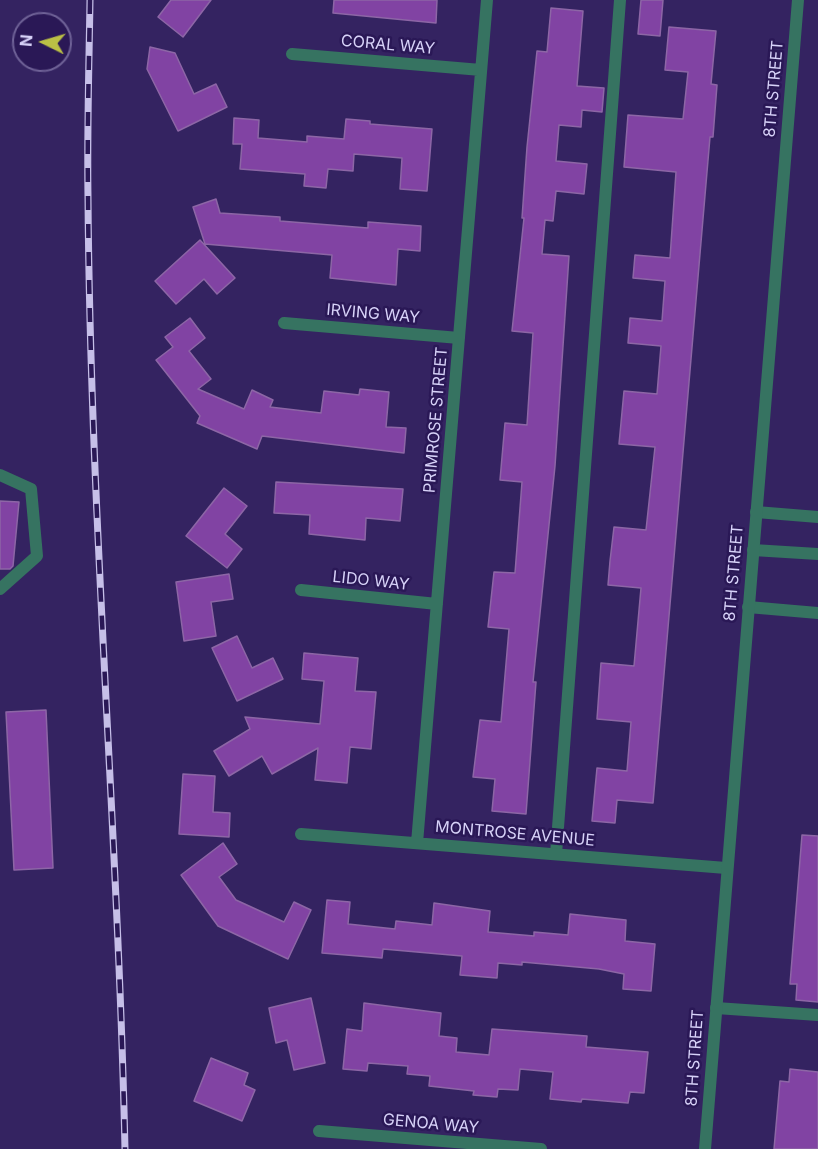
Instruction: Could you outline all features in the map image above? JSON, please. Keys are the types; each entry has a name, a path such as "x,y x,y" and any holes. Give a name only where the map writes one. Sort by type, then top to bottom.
{"street":[{"name":"PRIMROSE STREET","path":"417,843 487,0"},
{"path":"556,854 620,0"},
{"name":"8TH STREET","path":"705,1149 798,0"},
{"name":"CORAL WAY","path":"292,54 481,70"},
{"name":"IRVING WAY","path":"284,323 459,338"},
{"path":"0,475 31,489 38,556 0,589"},
{"path":"756,512 818,517"},
{"path":"753,550 818,554"},
{"name":"LIDO WAY","path":"301,590 437,604"},
{"path":"748,607 818,613"},
{"name":"MONTROSE AVENUE","path":"301,834 726,868"},
{"path":"716,1008 818,1015"},
{"name":"GENOA WAY","path":"319,1131 541,1149"}],"building":[{"path":"171,0 211,0 183,37 158,17"},
{"path":"334,0 437,0 436,23 333,13"},
{"path":"641,0 663,0 660,36 638,34"},
{"path":"551,8 583,11 577,86 604,88 602,112 582,110 581,127 559,125 556,161 587,164 584,194 556,191 553,221 545,220 542,254 569,256 555,466 533,682 536,682 526,814 492,811 495,779 473,777 480,720 501,722 509,629 488,627 494,572 515,573 522,482 500,480 505,423 527,425 533,333 512,331 524,218 522,218 527,147 537,51 547,52"},
{"path":"669,27 716,31 711,84 717,85 713,137 710,137 653,803 617,800 615,823 592,821 597,768 627,771 631,722 597,719 601,663 634,666 641,588 608,585 610,561 614,527 646,530 655,447 619,444 624,391 657,394 661,346 628,343 630,318 662,321 665,281 633,278 635,255 670,258 676,172 624,167 628,115 683,119 688,72 665,70"},
{"path":"150,47 175,53 194,94 216,84 227,107 178,131 147,69"},
{"path":"234,118 259,120 258,138 307,142 307,136 344,139 346,119 370,121 370,124 432,129 427,191 400,189 402,158 354,154 353,171 328,169 326,188 304,186 305,174 240,169 242,144 233,144"},
{"path":"216,199 220,213 280,217 280,221 368,228 368,222 421,226 420,251 398,249 396,285 330,278 332,255 205,244 193,207"},
{"path":"200,240 235,278 217,294 204,279 176,304 155,281"},
{"path":"190,318 205,338 189,351 211,379 198,389 244,409 252,390 273,400 270,407 321,413 324,391 359,395 360,389 389,392 386,427 406,428 404,453 262,436 257,449 197,423 200,416 156,360 173,347 165,337"},
{"path":"276,482 403,489 400,521 366,518 365,540 309,534 310,515 274,513"},
{"path":"224,488 247,506 225,534 242,549 227,568 186,536"},
{"path":"0,501 19,502 13,566 10,569 0,569"},
{"path":"229,574 233,599 211,602 216,636 184,641 176,582"},
{"path":"237,636 252,668 273,658 283,679 237,701 212,648"},
{"path":"304,653 358,658 355,691 376,692 371,749 350,747 347,783 315,780 318,748 272,774 262,756 229,776 214,751 250,729 245,717 320,724 324,681 302,679"},
{"path":"46,710 53,868 14,870 6,712"},
{"path":"183,774 215,776 213,812 230,813 229,837 179,834"},
{"path":"802,835 818,836 818,1002 796,1000 797,984 790,984"},
{"path":"223,843 237,864 219,877 236,900 284,922 294,902 311,910 288,959 218,926 181,875"},
{"path":"327,900 350,902 348,924 395,929 396,921 432,925 434,903 490,911 488,932 534,936 534,932 568,935 570,914 626,920 625,941 655,944 651,991 623,989 624,974 599,969 522,962 522,965 498,963 497,978 460,975 462,956 383,949 382,958 322,953"},
{"path":"311,998 325,1063 294,1070 287,1040 276,1043 269,1008"},
{"path":"364,1003 441,1013 439,1036 457,1038 456,1052 489,1055 492,1029 587,1036 586,1047 648,1052 644,1093 630,1092 628,1103 550,1099 553,1072 520,1069 518,1090 498,1089 497,1097 473,1095 474,1091 429,1086 430,1076 407,1074 408,1066 368,1063 367,1071 343,1069 347,1029 362,1031"},
{"path":"211,1058 248,1073 244,1085 255,1090 242,1121 194,1101"},
{"path":"790,1069 818,1072 818,1149 774,1149 780,1081 789,1082"}],"railway":[{"path":"90,0 88,147 90,315 117,911 125,1149"}]}
